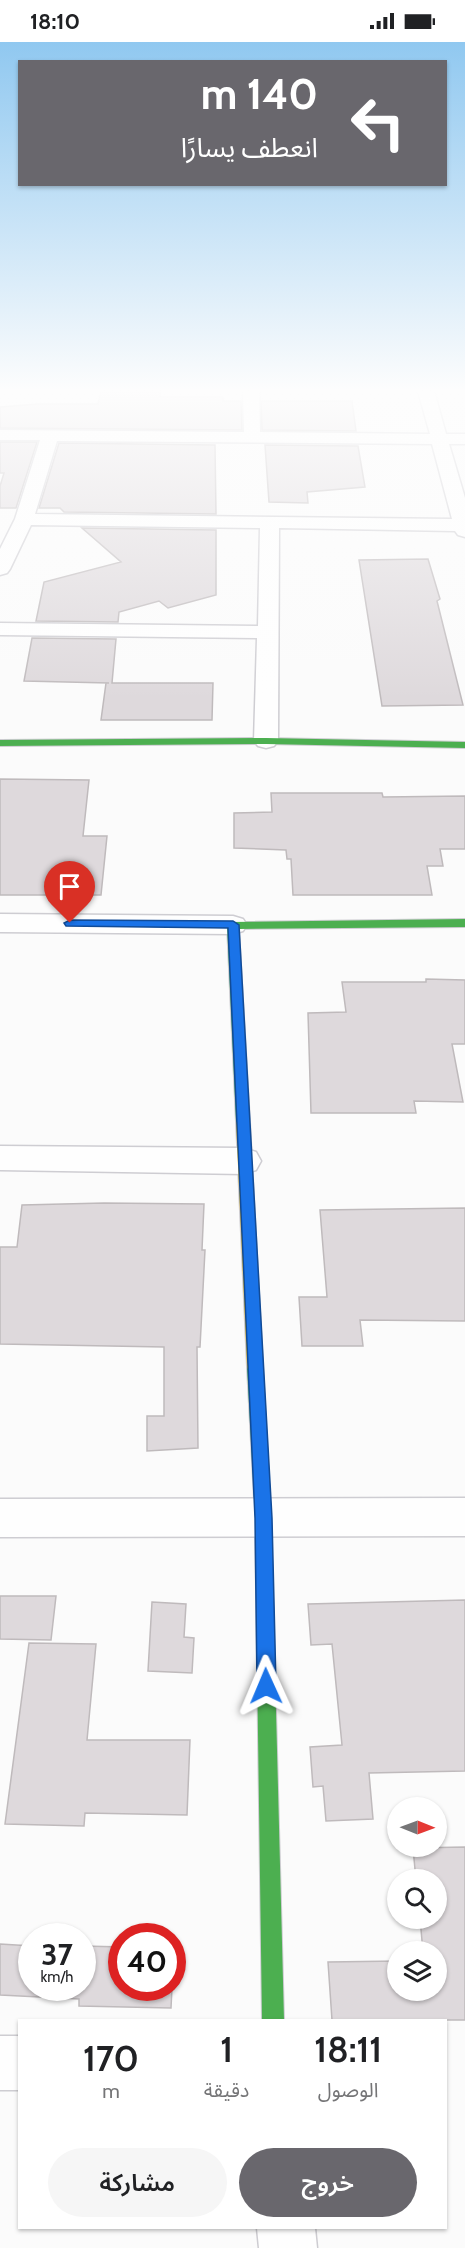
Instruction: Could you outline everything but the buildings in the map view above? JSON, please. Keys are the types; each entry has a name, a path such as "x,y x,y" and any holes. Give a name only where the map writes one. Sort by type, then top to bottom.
{"street":[{"path":"0,569 24,519 32,494"},
{"path":"24,519 270,522 464,528 455,494"},
{"path":"266,741 270,522"},
{"path":"0,629 267,632"},
{"path":"0,743 266,741 465,745"},
{"path":"0,923 233,925 465,923"},
{"path":"233,925 263,1518 273,2019"},
{"path":"0,1158 244,1161"},
{"path":"0,1518 465,1517"},
{"path":"0,2063 18,2063"},
{"path":"286,2229 288,2248"}],"traffic: fast":[{"path":"0,743 266,741 465,745"},
{"path":"243,1122 233,925 465,923"},
{"path":"255,1367 263,1518 273,2019"}],"traffic: slow":[{"path":"243,1122 255,1367"}],"route":[{"path":"70,923 233,925 263,1518 266,1686"}]}
